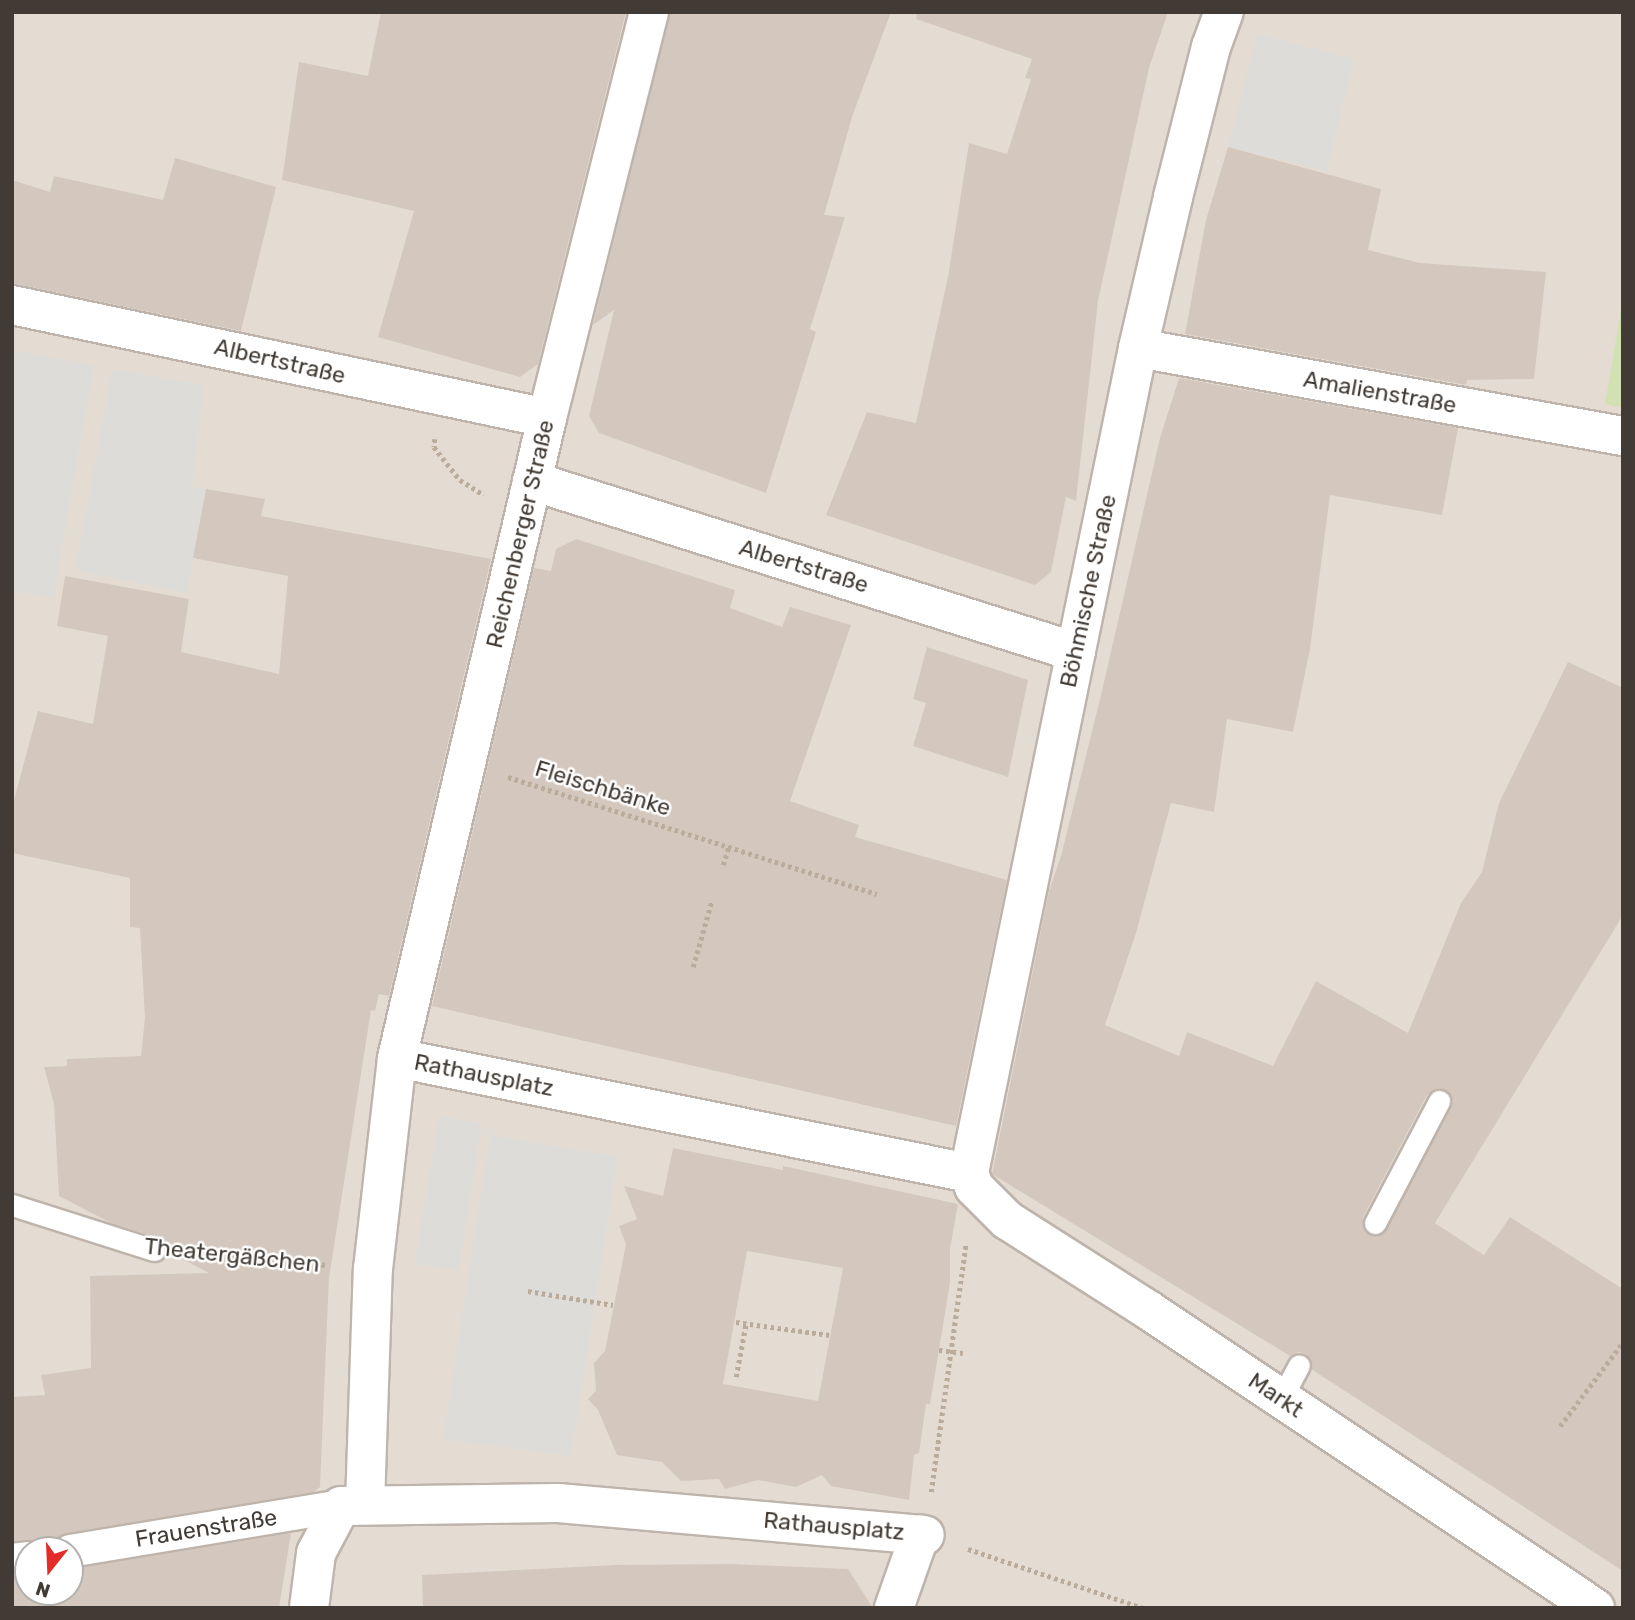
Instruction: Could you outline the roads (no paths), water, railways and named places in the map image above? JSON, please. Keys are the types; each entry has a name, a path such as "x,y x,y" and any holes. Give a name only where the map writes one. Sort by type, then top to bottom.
{"street":[{"name":"Reichenberger Straße","path":"397,1058 547,418 649,12"},
{"name":"Böhmische Straße","path":"971,1180 1138,348 1211,47 1224,12"},
{"name":"Albertstraße","path":"12,305 547,418"},
{"name":"Amalienstraße","path":"1138,348 1623,436"},
{"name":"Albertstraße","path":"532,481 1076,652"},
{"name":"Rathausplatz","path":"894,1608 923,1534 558,1503 353,1505 373,1269 397,1058 566,1091 971,1180"},
{"name":"Markt","path":"971,1180 1007,1220 1595,1608"},
{"name":"Frauenstraße","path":"84,1549 353,1505"},
{"path":"309,1608 316,1553 353,1505"}],"lane":[{"path":"1375,1223 1439,1101"},
{"name":"Theatergäßchen","path":"12,1205 154,1251"},
{"path":"1281,1399 1299,1365"}]}
